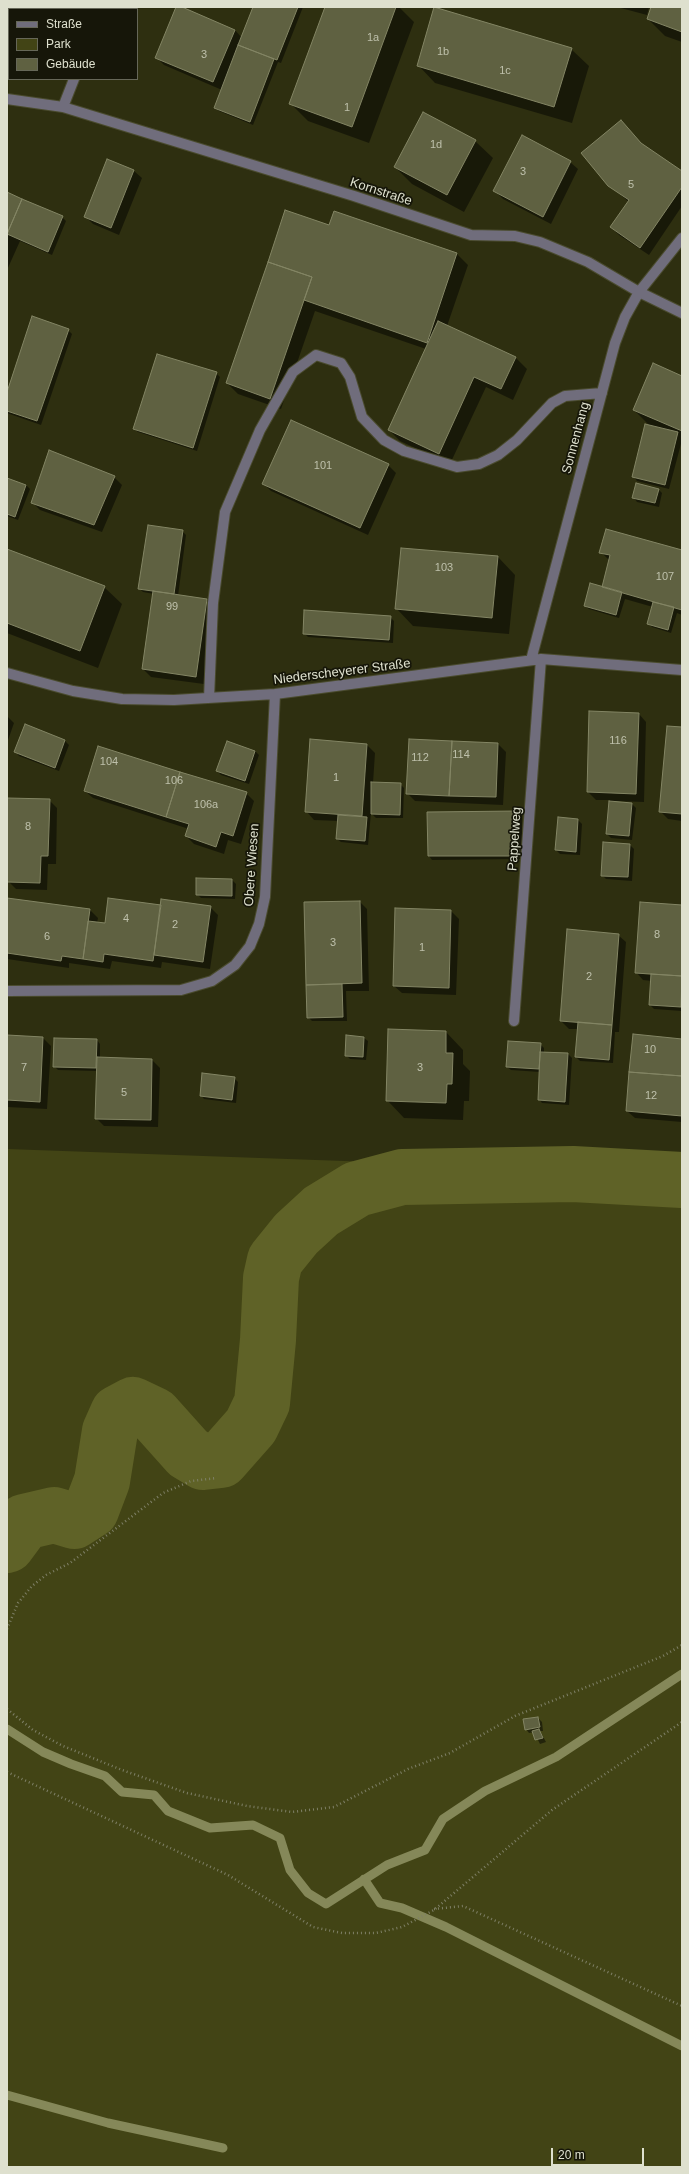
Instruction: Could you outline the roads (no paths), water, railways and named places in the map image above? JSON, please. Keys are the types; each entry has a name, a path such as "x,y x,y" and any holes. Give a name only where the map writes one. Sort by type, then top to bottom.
{"street":[{"path":"63,108 74,80"},
{"name":"Kornstraße","path":"7,99 63,108 354,196 471,235 515,236 540,242 588,262 639,292 682,313"},
{"name":"Sonnenhang","path":"536,659 615,343 625,317 639,292 682,238"},
{"path":"209,698 213,603 225,512 260,430 293,372 316,356 341,363 350,377 362,417 384,440 404,451 457,467 479,464 498,454 517,440 552,403 565,396 602,393"},
{"name":"Niederscheyerer Straße","path":"7,673 73,692 122,699 209,698 275,694 536,659 682,670"},
{"name":"Pappelweg","path":"514,1021 536,659"},
{"name":"Obere Wiesen","path":"7,991 181,990 212,981 235,965 250,946 259,924 265,897 275,694"}],"waterway":[{"path":"7,1545 24,1522 54,1515 74,1521 91,1510 102,1481 110,1431 118,1413 133,1405 154,1415 188,1453 203,1462 221,1460 251,1426 262,1403 268,1340 271,1278 275,1260 296,1234 321,1211 357,1189 402,1177 573,1174 682,1180"},
{"path":"7,1729 43,1752 105,1776 122,1792 154,1795 168,1811 210,1828 253,1825 280,1838 290,1870 308,1893 326,1904 387,1865 425,1850 443,1819 485,1791 556,1757 682,1674"},
{"path":"364,1879 380,1903 402,1908 446,1927 682,2046"},
{"path":"7,2095 108,2123 223,2148"}]}
